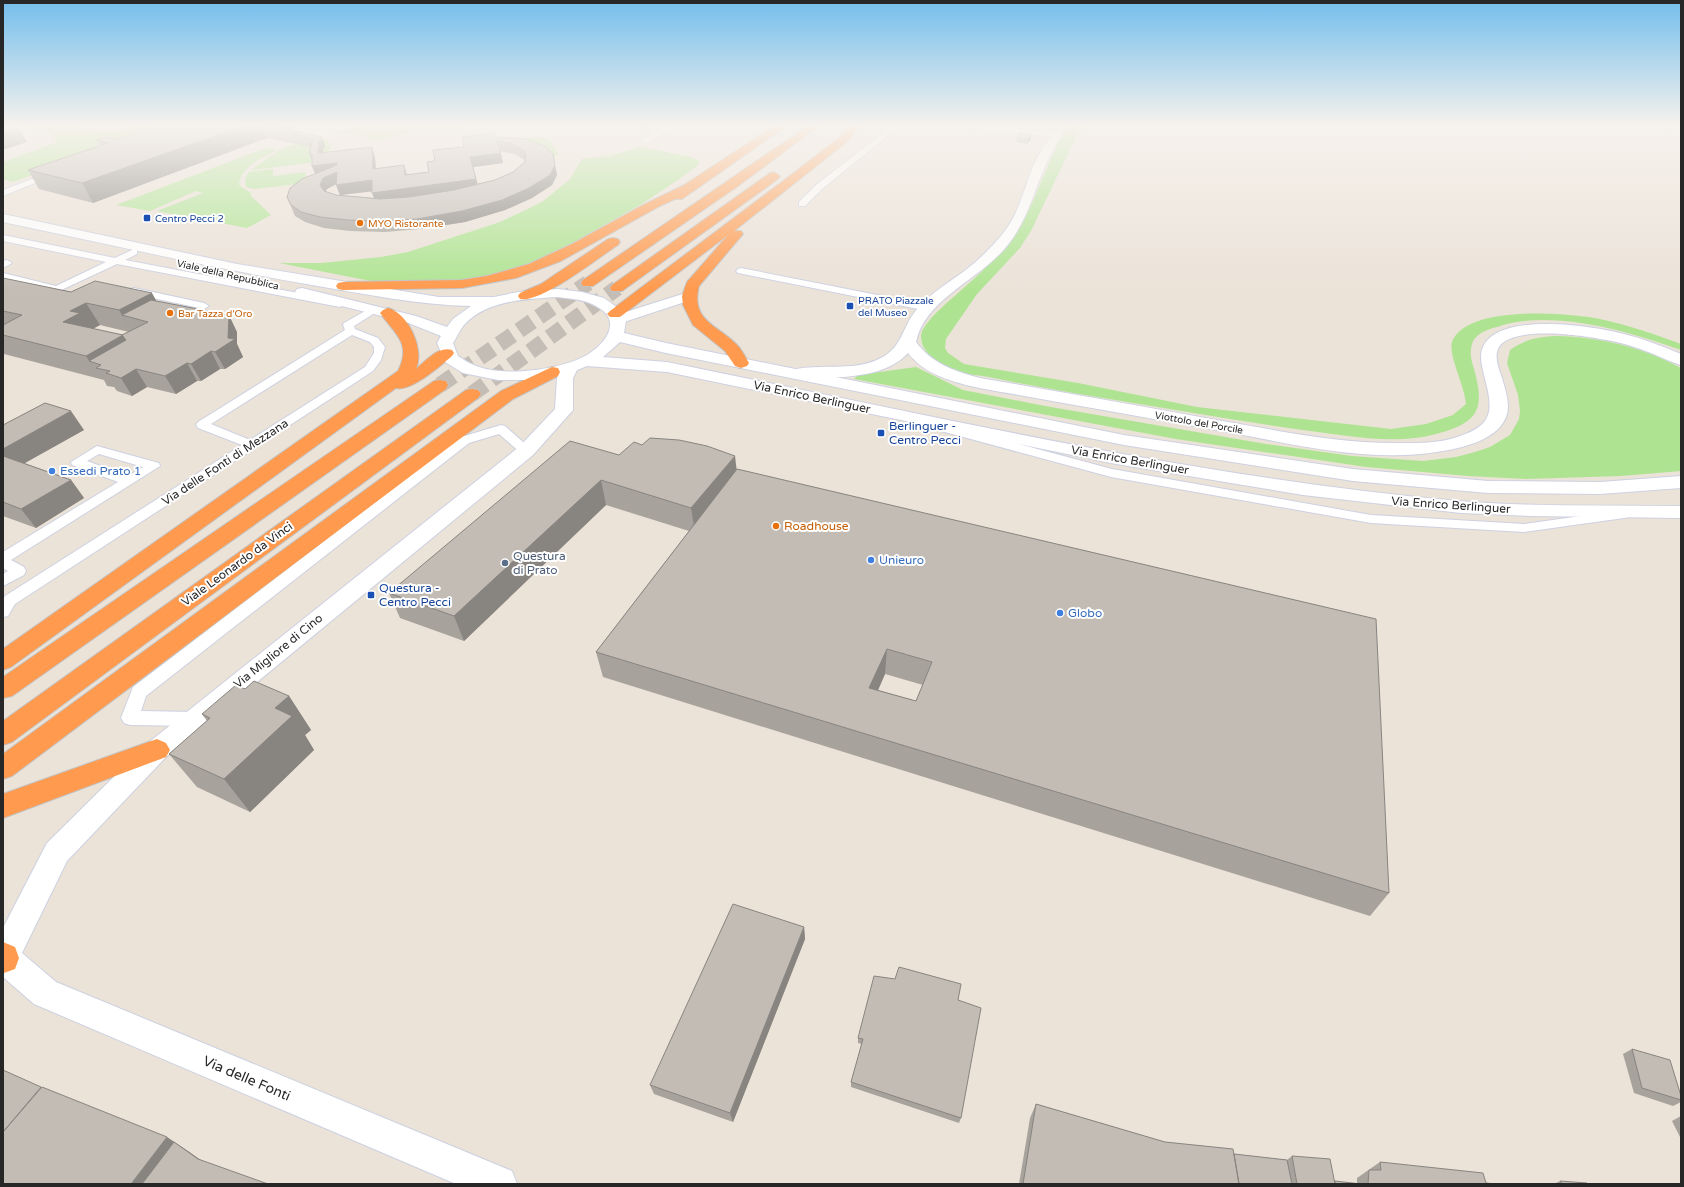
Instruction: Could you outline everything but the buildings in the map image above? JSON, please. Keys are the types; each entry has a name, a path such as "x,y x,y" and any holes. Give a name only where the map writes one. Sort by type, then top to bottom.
{"highway":[{"path":"525,296 546,288 668,204 699,180"},
{"path":"588,282 738,180"},
{"path":"617,288 779,180"},
{"path":"616,317 781,180"},
{"path":"741,363 731,348 698,322 690,305 689,296 692,285 783,180"},
{"path":"343,286 462,284 482,282 515,274 563,256 643,210 690,186"},
{"path":"9,652 405,374 411,363 412,350 407,336 381,311"},
{"path":"377,395 422,372 446,353"},
{"path":"3,768 507,395 569,367"},
{"path":"3,689 440,385"},
{"name":"Viale Leonardo da Vinci","path":"3,735 472,394"},
{"path":"3,806 157,750"}],"main road":[{"path":"798,374 849,371 876,366 893,358 908,342 911,327 928,308 952,285 982,264 1004,242 1017,222 1034,180"},
{"name":"Viale della Repubblica","path":"3,218 237,268 423,300 497,302"},
{"name":"Viale della Repubblica","path":"3,227 134,252 381,311 432,325 448,334"},
{"name":"Viale della Repubblica","path":"193,244 207,254 318,281"},
{"path":"446,353 448,334 471,312 497,302 525,296 558,293 586,297 603,304 616,317 618,328 616,336 610,345 598,355 569,367"},
{"path":"616,317 689,296"},
{"name":"Viottolo del Porcile","path":"908,342 921,359 931,366 961,378 980,383 1271,435 1349,445 1395,448 1441,446 1456,443 1479,434 1490,427 1499,411 1489,364 1489,352 1493,343 1504,336 1540,330 1588,333 1638,343 1681,360"},
{"name":"Via Enrico Berlinguer","path":"616,336 666,348 1124,440 1353,475 1488,487 1600,488 1681,482"},
{"name":"Via Enrico Berlinguer","path":"446,353 458,365 479,374 508,377 569,367 667,367 1116,458 1303,490 1461,507 1529,510 1681,512"},
{"name":"Via Migliore di Cino","path":"3,957 57,852 157,750 526,451 564,410 565,378 569,367"},
{"name":"Via delle Fonti","path":"3,957 45,993 498,1184"}],"lane":[{"path":"5,200 44,180"},
{"path":"802,204 827,180"},
{"path":"3,238 282,294 381,311"},
{"path":"3,276 57,288 134,252"},
{"path":"741,271 928,308"},
{"path":"76,279 91,282"},
{"path":"121,289 204,306"},
{"path":"253,444 202,425 351,331 348,325 381,311"},
{"name":"Via delle Fonti di Mezzana","path":"3,612 10,600 369,369 380,353 380,346 373,339 351,331"},
{"path":"194,719 130,718 139,692 465,440 501,429 526,451"},
{"path":"3,558 128,482 154,466 98,450 77,462 128,482"},
{"path":"3,562 19,571 3,581"}],"green space":[{"path":"181,180 240,180 239,185 251,193 251,196 271,215 247,228 157,211 203,193 196,191 150,211 116,205"},
{"path":"245,180 328,180 255,189 246,187"},
{"path":"568,180 677,180 640,205 539,262 493,277 438,283 376,282 279,263 321,263 381,257 408,252 500,222 542,202"},
{"path":"1042,180 1055,180 1031,231 1020,248 977,294 946,339 945,348 948,353 964,364 1078,383 1197,407 1391,429 1426,424 1453,415 1466,404 1452,354 1452,342 1461,330 1477,322 1497,316 1543,314 1600,319 1641,330 1681,344 1681,350 1614,329 1565,321 1541,320 1518,322 1490,329 1475,338 1471,348 1471,359 1479,395 1475,413 1469,420 1450,430 1405,439 1357,437 1251,422 1073,393 964,373 945,367 931,357 924,348 921,337 925,326 947,302 975,278 1009,243 1022,223"},
{"path":"1556,336 1589,338 1621,344 1652,354 1681,368 1681,471 1621,476 1527,479 1468,476 1366,467 1176,439 854,379 858,375 916,367 963,390 1045,406 1266,444 1352,456 1423,461 1456,457 1475,452 1490,447 1510,435 1519,419 1520,411 1518,395 1507,363 1510,350 1521,343 1532,339"}],"tunnel":[{"path":"440,385 588,283"},
{"path":"472,394 617,288"}],"place":[{"name":"Centro Pecci 2","path":"147,218"},
{"name":"MYO Ristorante","path":"360,223"},
{"name":"PRATO Piazzale del Museo","path":"850,306"},
{"name":"Bar Tazza d'Oro","path":"170,313"},
{"name":"Berlinguer - Centro Pecci","path":"881,433"},
{"name":"Essedi Prato 1","path":"52,471"},
{"name":"Roadhouse","path":"776,526"},
{"name":"Unieuro","path":"871,560"},
{"name":"Questura di Prato","path":"505,563"},
{"name":"Questura - Centro Pecci","path":"371,595"},
{"name":"Globo","path":"1060,613"}]}
